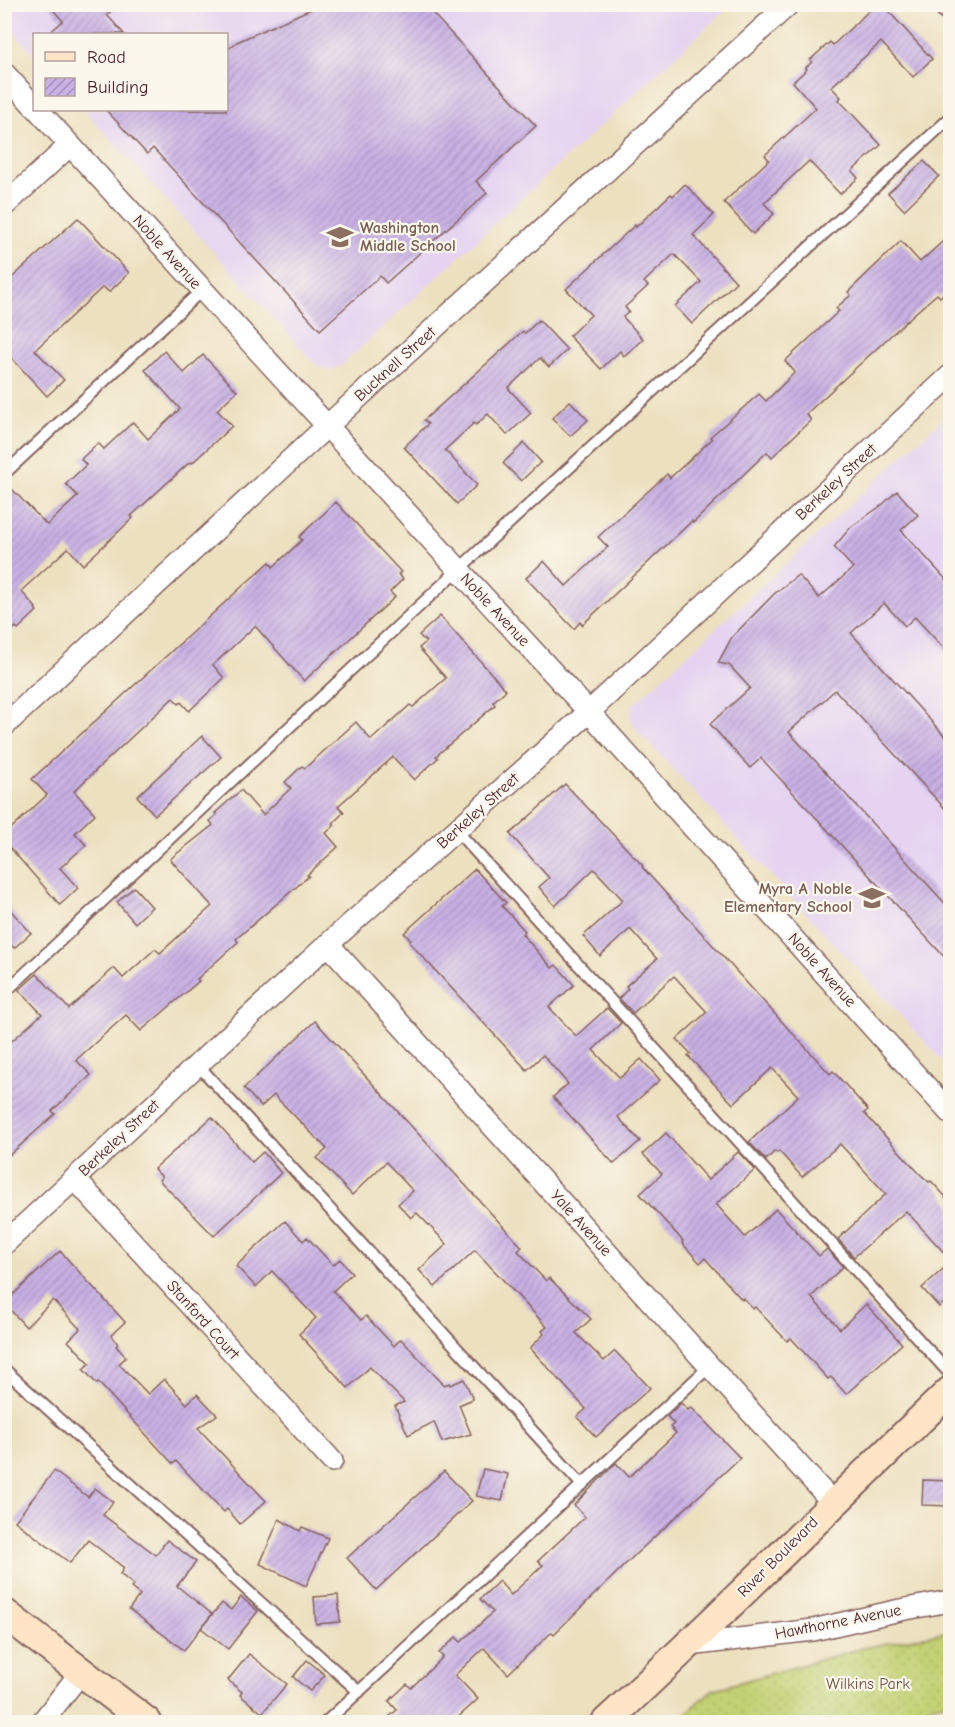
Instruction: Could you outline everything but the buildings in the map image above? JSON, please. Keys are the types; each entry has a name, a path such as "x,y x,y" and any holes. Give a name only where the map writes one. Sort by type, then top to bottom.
{"main road":[{"name":"River Boulevard","path":"606,1722 689,1645 951,1391"},
{"path":"4,1613 147,1722"}],"street":[{"name":"Bucknell Street","path":"4,726 326,427 789,4"},
{"path":"4,73 33,105"},
{"name":"Noble Avenue","path":"39,111 589,712 951,1113"},
{"path":"4,206 70,145"},
{"name":"Berkeley Street","path":"4,1244 328,944 589,712 951,376"},
{"name":"Yale Avenue","path":"328,944 833,1503"},
{"name":"Stanford Court","path":"75,1179 332,1461"},
{"name":"Hawthorne Avenue","path":"689,1645 813,1630 951,1601"},
{"path":"42,1722 82,1671"}],"lane":[{"path":"4,993 458,570 951,118"},
{"path":"4,474 202,290"},
{"path":"456,830 951,1374"},
{"path":"198,1065 582,1485"},
{"path":"326,1722 710,1366"},
{"path":"4,1369 359,1692"}],"shaded area":[{"name":"Washington Middle School","path":"5,4 731,5 341,366 328,370 316,365 85,111 228,111 228,33 33,33 33,54 5,22"},
{"name":"Myra A Noble Elementary School","path":"950,412 950,1069 635,728 630,716 632,706"}],"green space":[{"name":"Wilkins Park","path":"950,1631 950,1701 867,1722 677,1722 712,1690 863,1648"}],"place":[{"name":"Washington Middle School","path":"340,237"},
{"name":"Myra A Noble Elementary School","path":"872,898"}]}
